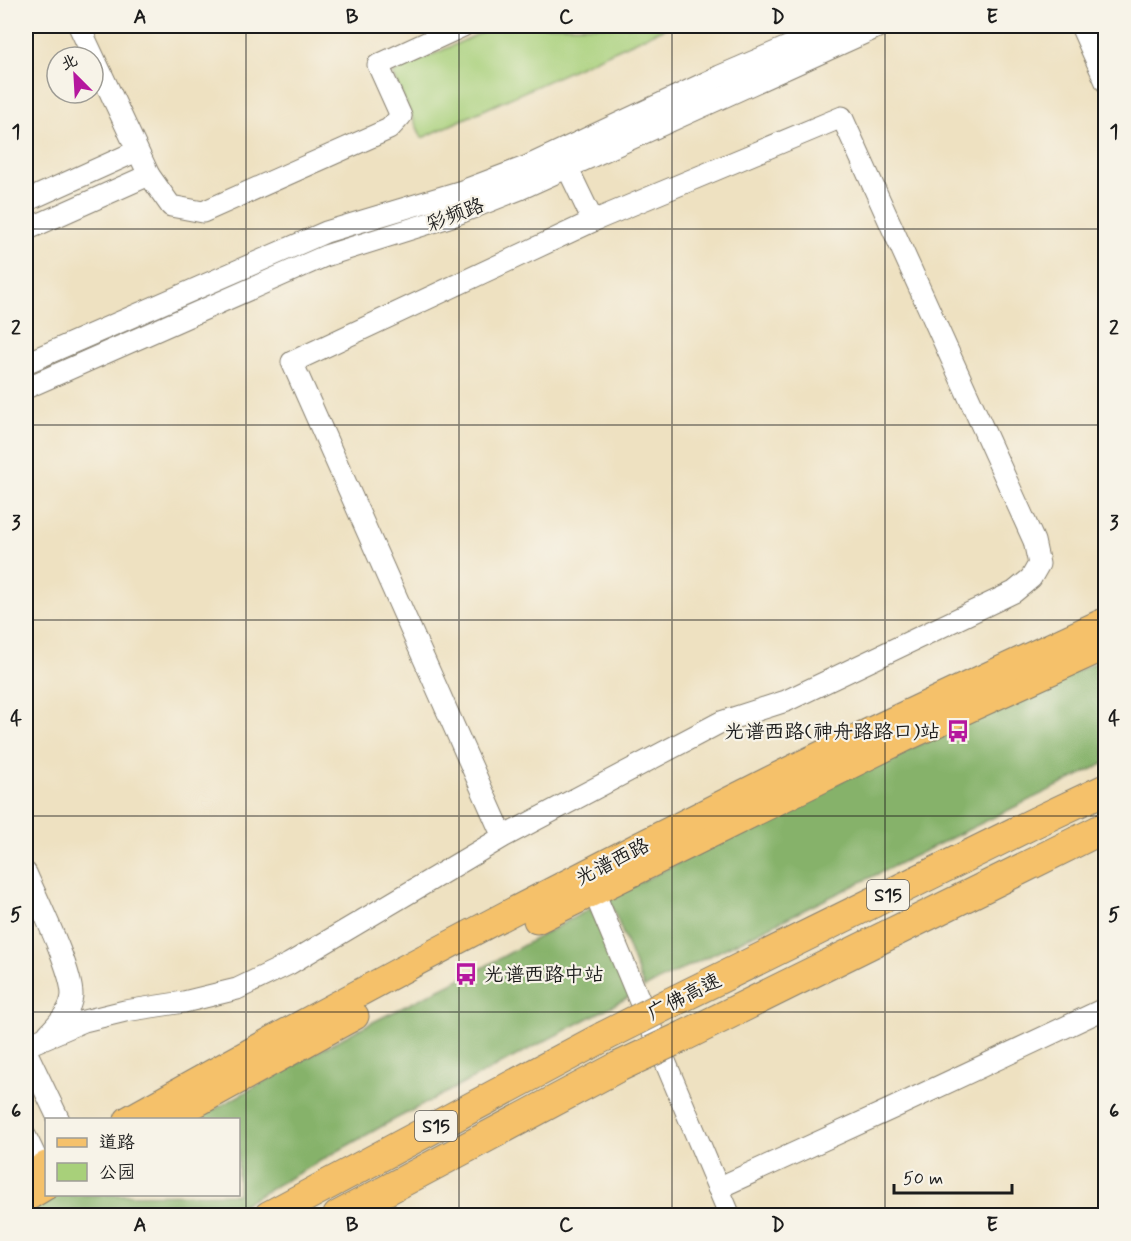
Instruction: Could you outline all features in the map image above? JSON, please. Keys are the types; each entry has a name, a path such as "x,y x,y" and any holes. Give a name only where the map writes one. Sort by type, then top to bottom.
{"highway":[{"name":"广佛高速","path":"269,1215 603,1037 1106,789"},
{"name":"广佛高速","path":"338,1215 618,1067 1106,827"}],"main road":[{"name":"光谱西路","path":"130,1118 354,996 767,781 1106,621"},
{"path":"168,1118 407,988 594,892 911,735 1106,646"},
{"path":"26,1198 40,1174"}],"street":[{"path":"79,26 149,175 171,206 203,212 389,129 401,116 378,64 463,26"},
{"name":"彩频路","path":"26,363 326,232 462,191 528,166 720,76 836,26"},
{"name":"彩频路","path":"26,388 325,256 452,216 567,167 880,26"},
{"path":"1081,26 1106,82"},
{"path":"26,1046 84,1021 125,1011 184,1002 237,989 289,964 503,837 721,722 786,701 1014,592 1031,578 1039,564 1030,531 842,117 593,221 292,362 503,837"},
{"path":"26,201 137,151"},
{"path":"567,167 593,221"},
{"path":"26,230 149,175"},
{"path":"26,873 66,971 72,994 68,1010 46,1037"},
{"path":"594,892 730,1215"},
{"path":"718,1188 1106,1008"},
{"path":"26,1051 59,1118"},
{"path":"26,1137 40,1174"}],"green space":[{"path":"496,26 669,26 422,138 392,73"},
{"path":"1105,658 1105,763 644,988 609,898 813,794"},
{"path":"591,908 631,996 386,1124 224,1215 26,1216 26,1212 58,1196 240,1196 240,1118 199,1118 357,1030 484,967"}],"place":[{"name":"光谱西路(神舟路路口)站","path":"958,731"},
{"name":"光谱西路中站","path":"466,974"}]}
